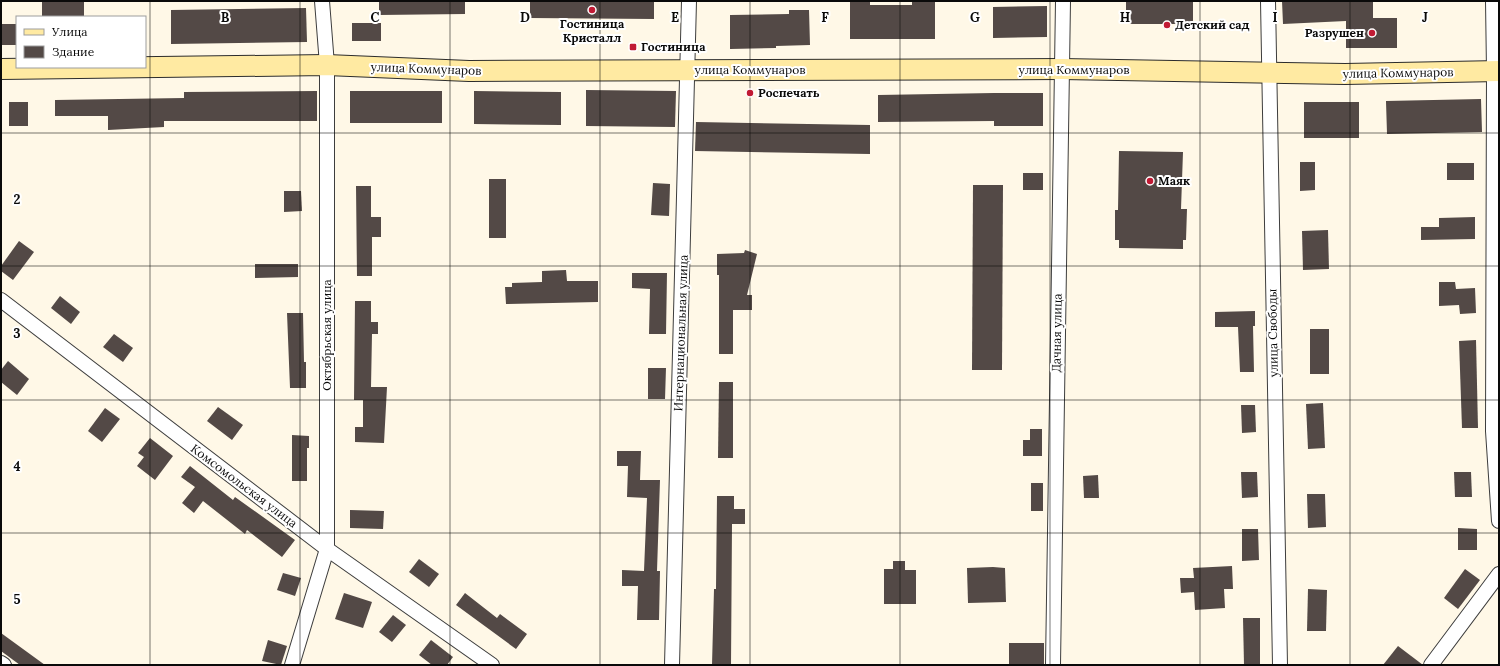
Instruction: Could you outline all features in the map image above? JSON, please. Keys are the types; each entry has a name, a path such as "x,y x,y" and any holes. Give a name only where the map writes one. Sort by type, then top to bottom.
{"main road":[{"name":"улица Коммунаров","path":"146,67 326,65 469,71 1062,69 1345,74 1497,71"},
{"name":"улица Коммунаров","path":"1,69 82,68"}],"street":[{"name":"Октябрьская улица","path":"292,665 327,549 326,65 322,1"},
{"name":"Интернациональная улица","path":"672,665 690,1"},
{"name":"Дачная улица","path":"1053,665 1063,1"},
{"name":"улица Свободы","path":"1268,1 1268,73 1280,665"},
{"path":"1493,1 1497,71 1493,431 1499,521"},
{"name":"Комсомольская улица","path":"1,300 327,549 492,665"},
{"path":"1431,665 1499,574"}],"building":[{"path":"42,1 84,1 84,16 42,16"},
{"path":"379,1 465,1 465,14 379,15"},
{"name":"Гостиница Кристалл","path":"530,1 654,1 654,19 530,18"},
{"path":"850,1 870,1 870,5 912,5 912,1 935,1 935,39 850,39"},
{"name":"Детский сад","path":"1126,1 1193,1 1193,24 1126,24"},
{"path":"1282,1 1373,1 1373,18 1397,18 1397,48 1346,48 1346,21 1283,24"},
{"path":"1047,6 1047,37 993,38 993,7"},
{"path":"306,8 307,42 171,44 171,10"},
{"path":"789,10 809,10 810,45 776,46 776,48 730,49 730,15 789,14"},
{"path":"352,23 381,23 381,41 352,41"},
{"path":"1,24 16,24 16,45 1,45"},
{"path":"586,90 676,91 675,127 586,126"},
{"path":"317,91 317,121 164,121 164,127 108,130 108,116 55,116 55,100 184,98 184,92"},
{"path":"350,91 442,91 442,123 350,123"},
{"path":"474,91 561,92 561,125 474,124"},
{"path":"1043,93 1043,126 994,126 994,121 878,122 878,95"},
{"path":"1481,99 1482,132 1387,134 1386,101"},
{"path":"9,102 28,102 28,126 9,126"},
{"path":"1304,102 1359,102 1359,138 1304,138"},
{"path":"696,122 870,125 870,154 695,151"},
{"name":"Маяк","path":"1119,151 1183,152 1181,209 1187,209 1186,240 1183,240 1183,249 1119,248 1119,240 1115,240 1115,210 1118,210"},
{"path":"1300,162 1315,162 1315,190 1300,191"},
{"path":"1447,163 1474,163 1474,180 1447,180"},
{"path":"1023,173 1043,173 1043,190 1023,190"},
{"path":"489,179 506,179 506,238 489,238"},
{"path":"653,183 670,184 669,216 651,215"},
{"path":"973,185 1003,185 1002,370 972,370"},
{"path":"356,186 371,186 371,217 381,217 381,237 372,237 372,276 357,276"},
{"path":"284,191 301,191 302,211 284,212"},
{"path":"1475,217 1475,239 1421,240 1421,227 1439,227 1439,218"},
{"path":"1328,230 1329,269 1303,270 1302,231"},
{"path":"19,241 34,252 13,280 1,271 1,266"},
{"path":"745,250 757,254 747,295 752,295 752,310 733,310 733,354 719,354 719,275 717,275 717,254 744,253"},
{"path":"255,264 298,264 298,277 255,278"},
{"path":"566,270 567,281 598,281 598,302 506,304 505,287 512,287 512,283 542,282 542,271"},
{"path":"632,273 667,273 666,334 649,334 650,289 632,288"},
{"path":"1439,282 1455,282 1456,289 1475,288 1476,313 1460,314 1459,305 1439,306"},
{"path":"60,296 80,312 71,324 51,308"},
{"path":"355,301 371,301 371,322 378,322 378,334 372,334 371,387 387,387 384,443 355,442 355,427 363,427 363,400 354,400"},
{"path":"1255,311 1255,326 1253,326 1254,372 1240,372 1238,327 1215,327 1215,312"},
{"path":"287,313 303,313 306,388 290,388"},
{"path":"1310,329 1329,329 1329,374 1310,374"},
{"path":"114,334 133,348 123,362 103,347"},
{"path":"1476,340 1478,428 1462,428 1459,341"},
{"path":"8,361 29,379 17,395 1,382 1,370"},
{"path":"648,368 666,368 665,399 648,399"},
{"path":"719,382 733,382 733,458 718,458"},
{"path":"1323,403 1325,448 1308,449 1306,404"},
{"path":"1241,405 1255,405 1256,432 1242,433"},
{"path":"218,407 243,425 232,440 207,421"},
{"path":"105,408 120,419 102,442 88,431"},
{"path":"1030,429 1042,429 1042,456 1023,456 1023,440 1030,440"},
{"path":"292,435 309,436 309,448 307,448 307,481 292,481"},
{"path":"150,438 173,456 155,480 137,466 144,457 138,453"},
{"path":"617,451 641,451 640,480 660,480 657,571 660,571 659,620 637,620 638,586 622,586 622,570 644,571 647,498 627,497 628,466 617,466"},
{"path":"190,466 233,500 235,497 295,540 282,557 247,530 245,534 203,501 194,513 182,503 195,487 181,477"},
{"path":"1241,472 1257,472 1258,497 1242,498"},
{"path":"1454,472 1471,472 1472,497 1455,497"},
{"path":"1098,475 1099,498 1084,498 1083,476"},
{"path":"1031,483 1043,483 1043,511 1031,511"},
{"path":"1307,494 1325,494 1326,527 1308,528"},
{"path":"717,496 734,496 734,509 745,509 745,524 732,524 731,665 712,665 714,589 716,589"},
{"path":"350,510 384,511 383,529 350,528"},
{"path":"1458,528 1477,529 1477,550 1458,550"},
{"path":"1242,529 1258,529 1259,560 1242,561"},
{"path":"419,559 439,574 429,587 409,572"},
{"path":"893,561 905,561 905,570 916,570 916,604 884,604 884,569 893,569"},
{"path":"1232,566 1233,589 1224,589 1225,608 1195,610 1194,592 1181,593 1180,578 1194,578 1193,568"},
{"path":"967,568 1005,568 1006,602 968,603"},
{"path":"1465,569 1480,580 1458,609 1444,598"},
{"path":"283,573 301,578 295,596 277,590"},
{"path":"1308,589 1327,590 1326,631 1307,631"},
{"path":"344,593 372,602 363,628 335,619"},
{"path":"465,593 497,618 500,614 527,634 516,649 456,605"},
{"path":"393,615 406,625 392,642 379,632"},
{"path":"1243,618 1260,618 1260,665 1244,665"},
{"path":"1,633 45,665 20,665 1,651"},
{"path":"268,640 287,646 281,665 262,661"},
{"path":"431,640 453,657 447,665 432,665 419,655"},
{"path":"1009,643 1044,643 1044,665 1009,665"},
{"path":"1398,646 1423,665 1383,665"}],"place":[{"name":"Гостиница Кристалл","path":"592,10"},
{"name":"Детский сад","path":"1167,25"},
{"name":"Разрушен","path":"1372,33"},
{"name":"Гостиница","path":"633,47"},
{"name":"Роспечать","path":"750,93"},
{"name":"Маяк","path":"1150,181"}]}
